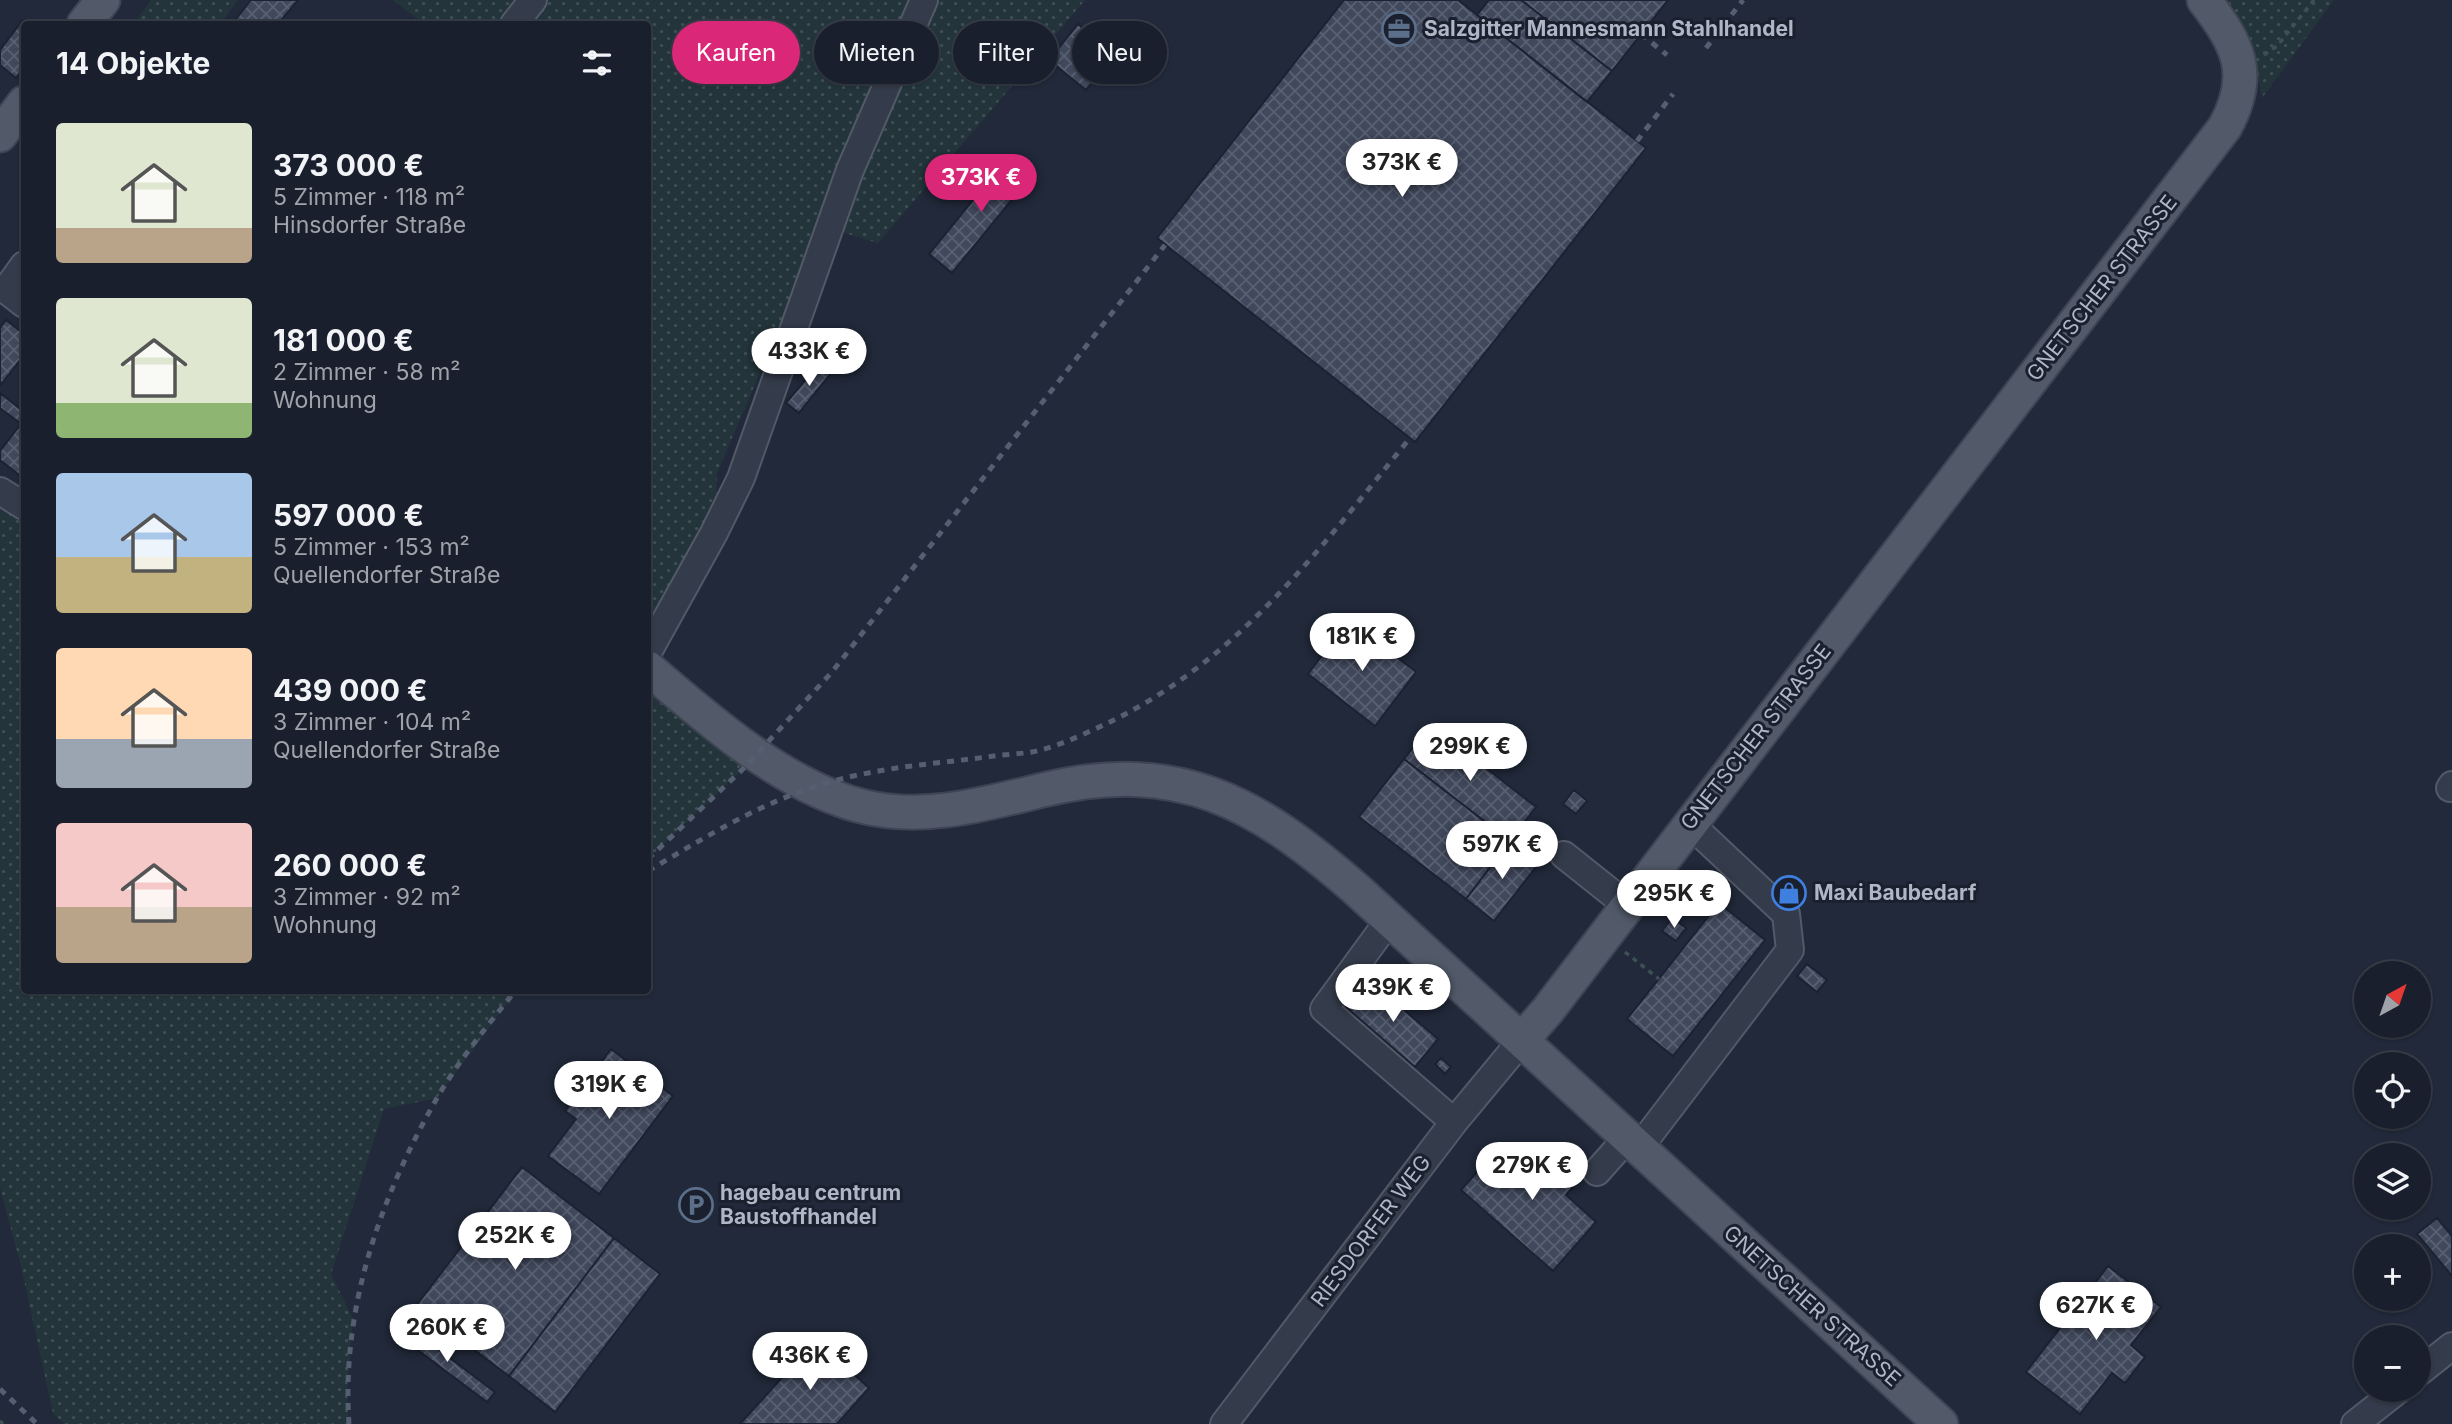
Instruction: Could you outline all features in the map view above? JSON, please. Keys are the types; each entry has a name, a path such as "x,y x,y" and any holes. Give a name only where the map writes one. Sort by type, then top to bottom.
{"main road":[{"path":"86,21 103,0"},
{"name":"GNETSCHER STRASSE","path":"1941,1424 1521,1040 1628,906 2225,127 2237,100 2239,60 2230,37 2204,0"},
{"path":"0,135 21,107"},
{"path":"651,670 757,753 810,787 868,808 930,813 1100,780 1186,786 1235,803 1280,827 1390,919 1521,1040"}],"street":[{"path":"516,21 533,0"},
{"path":"651,647 714,533 740,478 850,170 924,0"},
{"path":"21,269 6,290 21,302"},
{"path":"0,491 21,504"},
{"path":"1597,1172 1633,1143 1790,950 1786,914 1690,824"},
{"path":"1564,855 1628,906"},
{"path":"1390,919 1324,1009 1454,1122"},
{"name":"RIESDORFER WEG","path":"1224,1424 1454,1122 1521,1040"},
{"path":"2431,1363 2452,1346"},
{"path":"2355,1424 2383,1402"}],"path":[{"path":"2267,53 2314,0"},
{"path":"1604,936 1659,979"}],"shaded area":[{"path":"151,0 238,0 222,21 136,21"},
{"path":"393,0 1085,0 1058,32 1058,21 953,21 953,84 1013,84 878,243 838,231 790,303 717,473 716,507 651,626 651,21 420,21"},
{"path":"2217,0 2334,0 2262,98 2253,52"},
{"path":"0,491 21,504 21,994 514,994 437,1098 384,1109 331,1274 353,1319 347,1390 349,1424 64,1424 53,1413 21,1266 0,1188"},
{"path":"651,684 741,755 744,768 651,856"}],"building":[{"path":"251,0 298,0 280,21 234,21"},
{"path":"1344,0 1458,0 1646,148 1415,442 1157,238"},
{"path":"1489,0 1521,0 1612,71 1587,102 1477,15"},
{"path":"1521,0 1668,0 1612,71"},
{"path":"21,22 21,71 16,78 0,65 0,50"},
{"path":"1072,31 1072,79 1058,67 1058,49"},
{"path":"1079,84 1091,84 1086,90"},
{"path":"1009,156 1032,175 952,273 929,254"},
{"path":"6,320 21,332 21,359 0,386 0,328"},
{"path":"820,362 832,372 799,413 786,403"},
{"path":"0,393 21,410 21,424 0,408"},
{"path":"21,424 21,476 0,460 0,451"},
{"path":"1349,620 1416,672 1375,726 1308,674"},
{"path":"1431,725 1536,807 1510,841 1404,759"},
{"path":"1404,759 1510,841 1466,899 1359,817"},
{"path":"1574,790 1587,801 1576,814 1563,804"},
{"path":"1510,841 1539,863 1494,921 1466,899"},
{"path":"1719,903 1765,940 1673,1056 1627,1019"},
{"path":"1672,918 1686,928 1676,941 1662,931"},
{"path":"1807,964 1827,980 1817,992 1797,976"},
{"path":"1370,981 1438,1039 1415,1067 1347,1008"},
{"path":"611,1049 673,1096 599,1194 548,1156 576,1119 565,1111"},
{"path":"1441,1058 1451,1067 1445,1074 1435,1064"},
{"path":"1504,1142 1533,1167 1551,1147 1583,1175 1566,1195 1596,1222 1553,1271 1461,1190"},
{"path":"522,1167 614,1238 509,1376 416,1306"},
{"path":"2437,1218 2452,1236 2452,1276 2431,1251 2431,1234 2417,1234"},
{"path":"614,1238 660,1274 555,1412 509,1376"},
{"path":"2108,1266 2161,1307 2131,1345 2145,1357 2125,1383 2112,1373 2080,1414 2026,1372"},
{"path":"407,1326 495,1392 487,1402 399,1336"},
{"path":"816,1340 869,1388 837,1424 740,1424"}],"railway":[{"path":"1706,48 1743,0"},
{"path":"1641,34 1667,55"},
{"path":"1637,141 1673,94"},
{"path":"651,856 744,768 832,672 1165,245"},
{"path":"651,869 751,813 805,790 879,771 1041,750 1110,722 1157,696 1239,633 1275,597 1344,520 1410,438"},
{"path":"349,1424 351,1339 358,1297 382,1215 398,1175 437,1098 464,1056 513,994"},
{"path":"0,1389 37,1424"}],"place":[{"name":"Salzgitter Mannesmann Stahlhandel","path":"1399,29"},
{"name":"Maxi Baubedarf","path":"1789,893"},
{"name":"hagebau centrum Baustoffhandel","path":"696,1205"}]}
